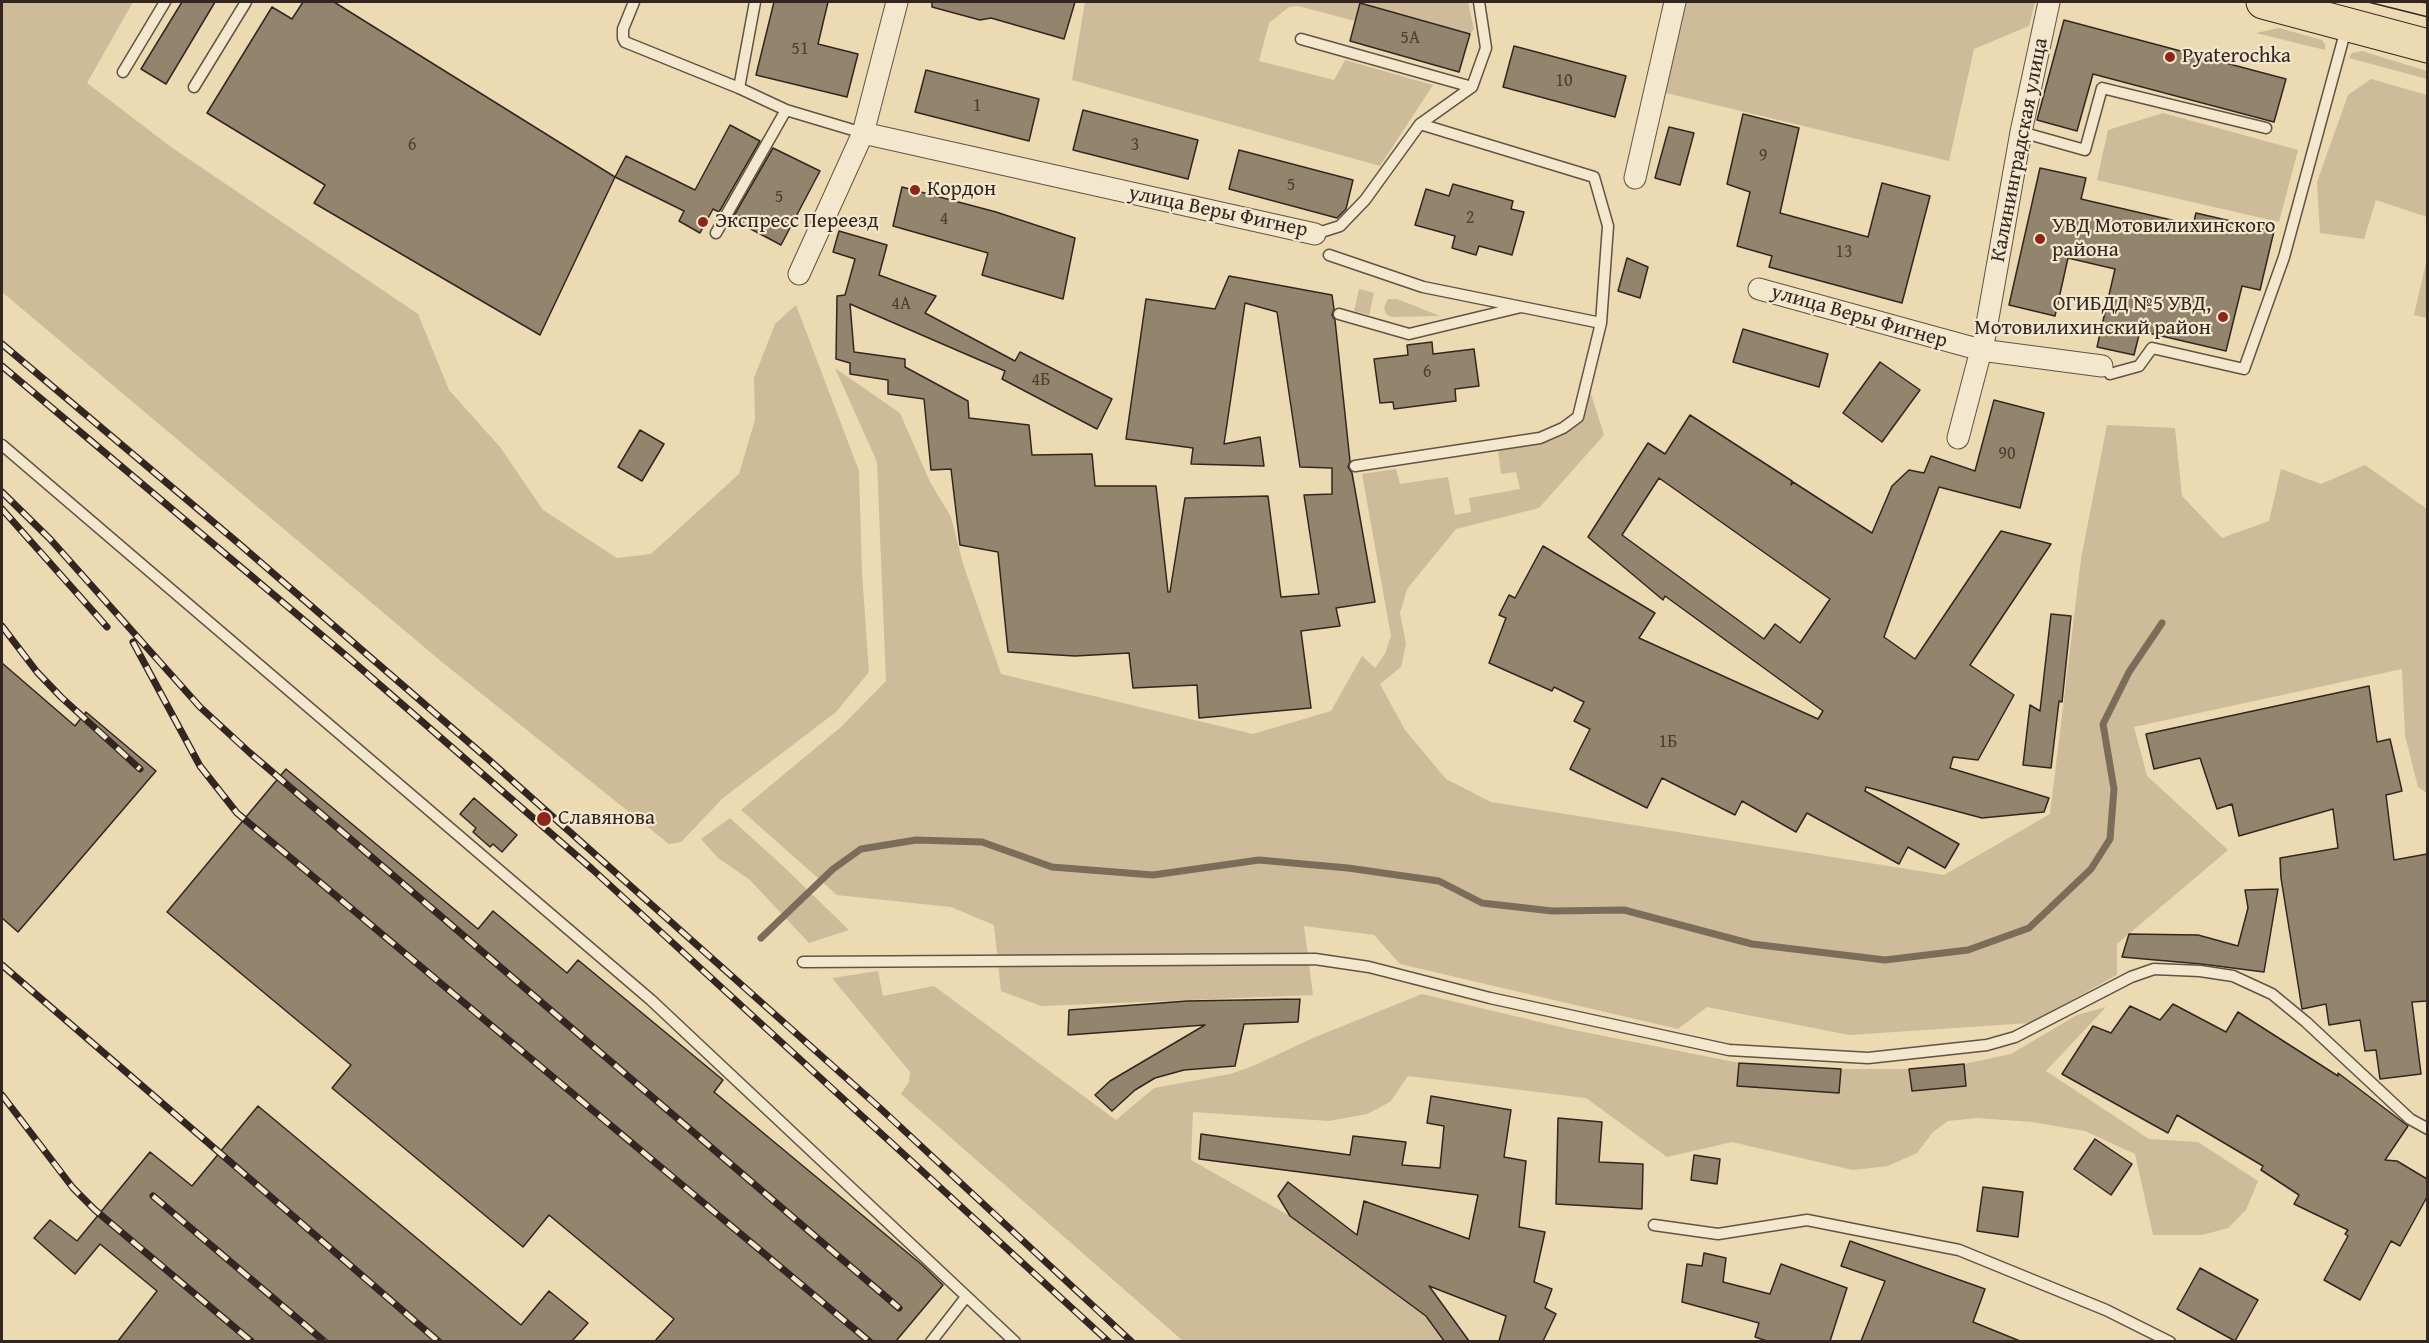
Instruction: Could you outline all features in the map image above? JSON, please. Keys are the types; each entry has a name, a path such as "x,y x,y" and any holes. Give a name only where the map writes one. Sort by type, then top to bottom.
{"main road":[{"path":"2263,2 2427,46"}],"street":[{"path":"799,274 863,133 897,2"},
{"path":"1635,178 1675,2"},
{"name":"Калининградская улица","path":"1958,438 1981,350 2021,132 2049,2"},
{"name":"улица Веры Фигнер","path":"863,133 1315,234"},
{"name":"улица Веры Фигнер","path":"1759,289 1981,350 2106,370"}],"lane":[{"path":"123,72 165,2"},
{"path":"194,87 246,2"},
{"path":"634,2 623,29 622,38 625,42 739,88 786,110 863,133"},
{"path":"739,88 754,2"},
{"path":"1301,39 1472,87 1486,48 1479,2"},
{"path":"2106,370 2139,366 2152,348 2244,369 2284,257 2348,24"},
{"name":"улица Веры Фигнер","path":"1315,234 1340,226 1365,200 1420,124 1472,87"},
{"path":"2021,132 2085,150 2102,88 2266,128"},
{"path":"716,233 786,110"},
{"path":"1355,466 1540,438 1563,428 1578,417 1601,323 1608,226 1594,177 1420,124"},
{"path":"1329,255 1423,287 1601,323"},
{"path":"1339,314 1409,334 1525,306"},
{"path":"2,445 651,1000 1015,1341"},
{"path":"803,962 1315,959 1369,967 1490,998 1729,1050 1868,1058 2015,1038 2131,977 2154,969 2200,971 2233,976 2272,994 2306,1022 2410,1119 2427,1129"},
{"path":"1654,1225 1718,1234 1807,1220 1959,1250 2106,1310 2170,1341"},
{"path":"931,1341 966,1297"}],"shaded area":[{"path":"2,2 133,2 87,83 171,147 418,314 449,390 500,447 543,510 617,558 651,554 739,474 755,420 754,378 775,324 796,305 859,471 862,573 869,672 836,712 723,798 681,842 669,844 442,662 2,292"},
{"path":"1085,2 1468,2 1474,29 1470,34 1355,21 1298,6 1289,7 1269,23 1259,61 1334,80 1345,60 1433,85 1380,166 1072,80"},
{"path":"1680,2 2035,2 2029,26 1974,49 1949,161 1666,93 1663,74"},
{"path":"2279,28 2322,40 2325,50 2256,33"},
{"path":"2362,51 2427,71 2427,79 2349,58 2352,53"},
{"path":"2371,79 2427,95 2427,217 2376,200 2364,239 2320,233 2317,182 2348,95"},
{"path":"2163,113 2298,150 2279,222 2097,180 2108,130"},
{"path":"2427,259 2427,318 2414,315"},
{"path":"1359,289 1374,293 1369,315 1354,311"},
{"path":"1388,299 1397,299 1440,316 1391,317 1386,314 1384,307"},
{"path":"835,368 900,413 930,482 951,517 963,564 1001,674 1253,734 1331,711 1362,656 1375,668 1385,654 1391,636 1362,474 1396,469 1400,484 1448,477 1455,515 1471,512 1469,498 1520,489 1516,472 1501,474 1498,450 1547,442 1565,434 1581,422 1589,388 1604,435 1539,508 1456,529 1407,589 1400,613 1406,644 1401,667 1380,684 1405,730 1446,779 1491,802 1944,875 2050,814 2081,559 2107,425 2175,428 2182,496 2222,538 2269,521 2281,469 2321,484 2365,465 2427,509 2427,793 2418,787 2405,735 2402,669 2134,727 2147,776 2228,850 2117,944 2117,975 2030,1023 1849,1035 1707,1007 1678,1029 1400,964 1374,935 1304,926 1313,995 1041,1006 1001,991 994,925 951,907 837,895 741,810 841,727 886,681 877,462"},
{"path":"730,818 849,930 809,943 750,880 718,858 701,839"},
{"path":"878,971 883,996 934,986 1116,1120 1154,1088 1230,1074 1253,1066 1313,1038 1422,994 1569,1029 1739,1063 1737,1086 1839,1093 1841,1069 1909,1069 1912,1091 1965,1086 1964,1064 2011,1054 2077,1015 2106,1007 2046,1071 2149,1139 2198,1142 2258,1181 2246,1210 2228,1228 2202,1235 2153,1235 2135,1154 2085,1131 2032,1122 1977,1118 1948,1121 1933,1132 1917,1153 1888,1166 1853,1170 1732,1142 1667,1157 1586,1098 1408,1076 1390,1102 1367,1114 1329,1121 1193,1112 1191,1160 1290,1216 1426,1316 1442,1341 1183,1341 901,1094 909,1082 910,1072 832,978"}],"building":[{"path":"182,2 215,2 166,84 141,69"},
{"path":"303,2 334,2 615,177 540,335 314,203 325,185 207,113 272,7 292,19"},
{"path":"774,2 828,2 818,44 858,54 847,97 756,75"},
{"path":"932,2 1075,2 1064,39 991,18 980,20 932,7"},
{"path":"1360,3 1470,34 1459,72 1350,41"},
{"path":"2064,20 2286,79 2274,122 2093,74 2077,131 2037,120"},
{"path":"1514,46 1626,76 1615,117 1503,87"},
{"path":"926,70 1039,99 1029,141 915,112"},
{"path":"1083,110 1198,140 1188,179 1073,150"},
{"path":"1743,114 1799,128 1780,213 1868,237 1882,183 1930,196 1902,303 1769,267 1772,256 1737,246 1750,192 1727,184"},
{"path":"730,125 760,141 719,212 713,209 700,233 679,221 684,211 615,177 626,156 695,190"},
{"path":"1669,127 1694,133 1680,185 1655,178"},
{"path":"773,148 820,171 781,245 732,219"},
{"path":"1239,150 1353,180 1346,209 1337,218 1229,189"},
{"path":"2040,168 2086,178 2081,199 2193,225 2196,213 2274,231 2260,290 2242,286 2226,351 2140,331 2134,355 2097,347 2115,269 2068,258 2055,316 2009,305"},
{"path":"1453,184 1513,201 1511,209 1524,212 1512,255 1479,246 1476,255 1452,248 1455,236 1415,225 1426,189 1449,196"},
{"path":"902,187 996,212 1075,238 1063,299 982,275 988,253 893,226"},
{"path":"839,231 887,245 879,275 936,296 925,313 1015,361 1020,352 1112,399 1097,429 1002,379 1005,371 850,304 854,352 905,359 905,367 968,401 969,418 1029,425 1032,455 1092,454 1095,486 1156,486 1168,592 1170,592 1185,498 1268,496 1281,597 1319,594 1304,495 1332,494 1332,468 1300,467 1277,312 1245,303 1224,444 1260,437 1264,466 1191,464 1193,448 1126,439 1146,299 1215,309 1229,276 1332,295 1334,309 1332,315 1335,320 1350,461 1348,467 1352,473 1375,602 1336,608 1340,626 1301,631 1311,708 1199,718 1197,685 1133,688 1129,653 1075,656 1008,652 998,552 960,545 951,469 931,470 924,399 888,394 888,380 850,374 850,363 836,359 837,296 845,295 855,259 833,252"},
{"path":"1627,258 1648,267 1640,298 1618,291"},
{"path":"1743,329 1828,354 1819,387 1733,362"},
{"path":"1432,342 1433,354 1474,349 1479,386 1455,389 1456,401 1394,409 1393,402 1380,403 1374,359 1408,355 1407,345"},
{"path":"1880,362 1920,390 1882,442 1843,413"},
{"path":"1994,400 2044,413 2020,508 1939,487 1884,637 1915,659 2001,531 2051,544 1970,665 2014,695 1978,760 1953,757 1950,768 2049,798 2044,812 1982,818 1866,787 1865,791 1959,844 1945,868 1908,847 1899,864 1807,813 1796,832 1742,801 1735,815 1662,778 1647,808 1570,769 1590,729 1574,721 1584,702 1554,687 1552,691 1489,663 1506,618 1499,615 1509,595 1515,598 1543,546 1655,613 1639,638 1818,719 1823,711 1665,596 1663,600 1588,537 1648,443 1665,454 1690,415 1792,481 1791,485 1793,482 1872,533 1892,486 1909,470 1924,473 1931,456 1975,471","holes":["1659,478 1830,599 1800,643 1775,624 1764,639 1622,535"]},
{"path":"640,430 664,444 642,481 618,467"},
{"path":"2051,614 2071,616 2062,702 2059,701 2051,768 2023,765 2030,705 2040,711"},
{"path":"2,663 75,726 86,712 156,771 18,932 2,918"},
{"path":"2369,686 2377,742 2390,739 2402,791 2386,795 2394,860 2427,854 2427,1001 2412,1002 2421,1074 2380,1079 2376,1050 2365,1051 2360,1020 2329,1025 2326,1004 2302,1009 2281,878 2280,858 2338,848 2333,809 2239,836 2232,804 2217,809 2200,758 2154,769 2146,734"},
{"path":"286,769 478,929 493,911 567,973 578,960 723,1080 714,1092 921,1264 943,1285 896,1341 655,1341 674,1319 549,1215 523,1247 332,1088 351,1065 167,912"},
{"path":"474,798 517,835 502,852 493,844 490,847 473,832 476,828 460,814"},
{"path":"2278,889 2264,972 2122,957 2129,934 2198,935 2238,946 2248,908 2245,890"},
{"path":"1300,999 1298,1022 1244,1024 1235,1066 1184,1070 1155,1078 1135,1090 1112,1111 1095,1095 1110,1081 1205,1025 1068,1035 1069,1010 1187,1001"},
{"path":"2173,1004 2226,1032 2238,1012 2338,1076 2338,1073 2408,1126 2385,1160 2397,1161 2427,1179 2427,1197 2400,1246 2391,1241 2360,1300 2324,1280 2348,1236 2345,1234 2348,1230 2294,1204 2299,1195 2261,1170 2263,1166 2177,1115 2168,1133 2062,1074 2093,1026 2111,1033 2130,1006 2160,1020"},
{"path":"1739,1063 1841,1069 1839,1093 1737,1086"},
{"path":"1964,1064 1966,1086 1912,1091 1909,1069"},
{"path":"1431,1096 1511,1110 1504,1157 1526,1161 1519,1227 1545,1232 1534,1282 1552,1289 1545,1308 1556,1314 1543,1341 1499,1341 1506,1316 1429,1286 1469,1341 1444,1341 1426,1316 1290,1216 1278,1196 1288,1182 1357,1235 1364,1201 1469,1239 1478,1195 1199,1159 1201,1134 1350,1155 1353,1136 1406,1142 1402,1165 1440,1168 1444,1126 1427,1123"},
{"path":"258,1106 521,1325 549,1291 588,1323 572,1341 118,1341 157,1291 100,1244 75,1274 34,1238 50,1220 77,1241 150,1152 192,1186"},
{"path":"1558,1118 1602,1122 1599,1162 1643,1164 1642,1209 1556,1204"},
{"path":"2095,1139 2132,1164 2111,1195 2074,1169"},
{"path":"1694,1155 1720,1159 1717,1184 1691,1180"},
{"path":"1983,1187 2023,1192 2018,1237 1977,1231"},
{"path":"1850,1241 1985,1289 1973,1322 2020,1341 1861,1341 1885,1281 1841,1266"},
{"path":"1704,1253 1726,1258 1723,1282 1770,1294 1781,1264 1847,1288 1830,1341 1767,1341 1755,1337 1759,1323 1682,1302 1687,1264 1702,1266"},
{"path":"2200,1268 2258,1300 2235,1341 2177,1309"}],"waterway":[{"path":"761,938 833,869 861,849 916,840 982,842 1052,867 1153,875 1259,860 1348,868 1439,881 1482,903 1552,911 1624,910 1752,944 1885,960 1968,950 2029,928 2091,869 2110,839 2114,789 2103,724 2129,672 2162,623"}],"tram line":[{"path":"2368,2 2428,17"},
{"path":"2420,2 2428,3"}],"railway":[{"path":"2,344 237,542 488,759 881,1109 1132,1342"},
{"path":"2,366 350,659 592,869 1109,1342"},
{"path":"2,492 50,539 200,707 250,753 899,1308"},
{"path":"2,509 107,627"},
{"path":"2,626 37,672 61,697 140,769"},
{"path":"133,642 200,766 237,813 870,1342"},
{"path":"2,965 439,1342"},
{"path":"2,1095 73,1188 95,1210 252,1342"},
{"path":"153,1196 325,1342"}],"place":[{"name":"Pyaterochka","path":"2170,57"},
{"name":"Кордон","path":"915,190"},
{"name":"Экспресс Переезд","path":"703,222"},
{"name":"УВД Мотовилихинского района","path":"2040,239"},
{"name":"ОГИБДД №5 УВД, Мотовилихинский район","path":"2223,317"},
{"name":"Славянова","path":"544,819"}]}
